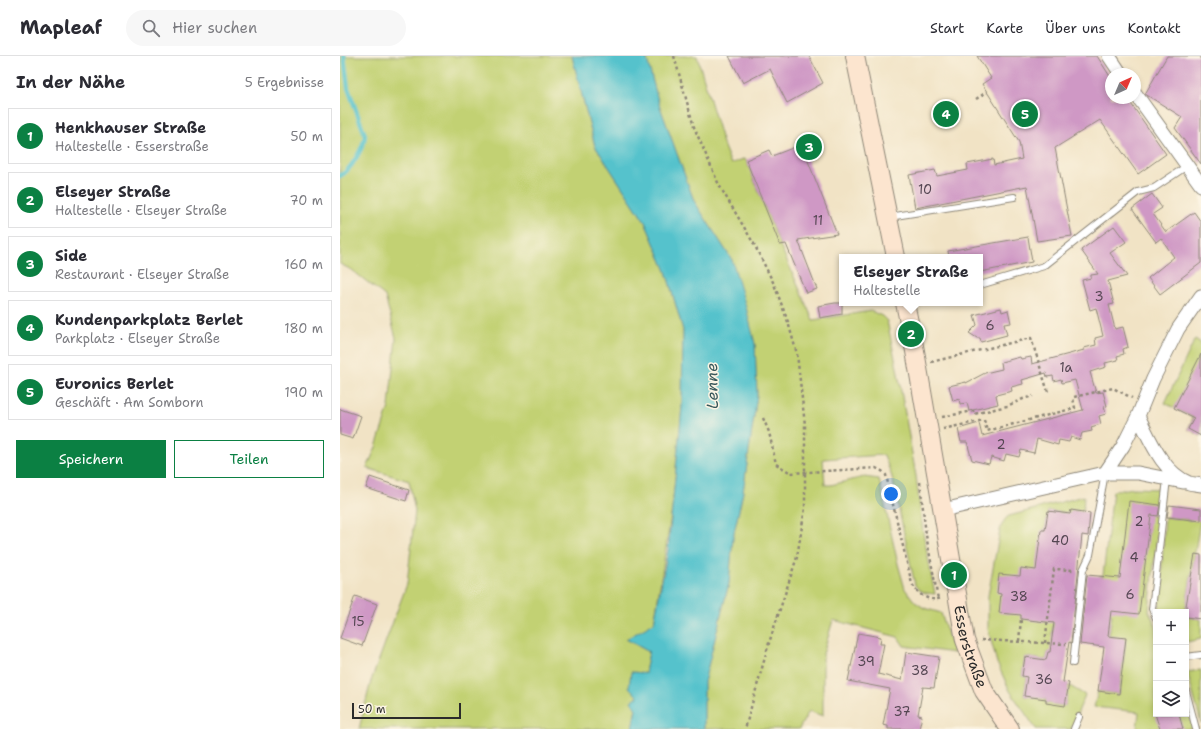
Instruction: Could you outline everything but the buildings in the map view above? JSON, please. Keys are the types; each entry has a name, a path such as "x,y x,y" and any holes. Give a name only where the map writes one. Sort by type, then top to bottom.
{"main road":[{"path":"855,56 895,254"},
{"name":"Esserstraße","path":"908,306 917,366 965,640 984,691 1010,729"}],"street":[{"path":"1109,56 1117,68"},
{"path":"1141,101 1201,185"},
{"path":"1105,473 1123,446 1141,410 1153,379 1178,329 1201,296"},
{"path":"1141,410 1156,451 1173,473 1195,484"},
{"path":"943,510 1105,473 1138,473 1195,484"}],"lane":[{"path":"983,284 1044,266 1138,192 1154,188 1187,166"},
{"path":"888,218 1014,198"},
{"path":"1073,662 1083,571 1090,555 1105,473"},
{"path":"1153,611 1152,609 1167,479"},
{"path":"1189,657 1201,655"},
{"path":"1189,702 1196,729"},
{"path":"1074,729 1079,717"}],"path":[{"path":"674,56 694,127 719,185 754,244 774,284 788,322 797,354 805,425 805,508 796,557 769,643 745,729"},
{"path":"976,99 987,92"},
{"path":"917,366 1030,338 1048,392"},
{"path":"928,426 984,420 987,431 1075,408 1074,397 1113,388 1141,410"},
{"path":"928,426 973,411 974,414 1007,406 1032,396"},
{"path":"764,418 769,432 776,464 791,473 876,468 882,471 886,475 912,584 918,593 923,597 938,599 957,593"},
{"path":"920,481 926,535 938,599"},
{"path":"1045,643 1054,568 1083,571"},
{"path":"1019,641 1021,620"},
{"path":"965,640 1019,641 1075,645"}],"green space":[{"path":"340,56 572,56 595,146 645,222 666,271 683,330 682,407 672,509 654,624 626,639 649,652 645,673 631,672 638,697 632,729 359,729 371,681 407,584 415,511 409,481 367,468 376,447 389,407 396,338 385,296 352,270 340,264"},
{"path":"646,56 697,56 724,147 731,164 743,159 746,160 780,245 813,320 871,311 882,316 887,321 916,476 923,532 935,594 921,591 915,585 892,477 884,455 823,459 825,485 831,485 864,477 879,479 905,589 915,602 924,608 941,613 954,653 904,646 898,637 833,620 823,654 823,716 809,711 799,729 704,729 704,682 729,583 733,537 743,492 757,395 755,344 732,260 694,201 659,104"},
{"path":"1195,339 1201,343 1201,436 1188,429 1193,418 1165,403"},
{"path":"1134,488 1162,489 1149,611 1153,620 1153,717 1189,717 1189,712 1194,729 1137,729 1139,712 1094,707 1098,691 1119,694 1126,639 1109,636 1112,615 1095,613 1099,576 1103,576 1113,491"},
{"path":"1084,496 1083,512 1071,510 1071,513 1048,511 1045,530 1042,530 1060,552 1059,577 1052,635 1063,654 1048,652 1046,660 1025,657 1022,676 1027,677 1024,696 1046,699 1046,703 1065,706 1068,685 1085,695 1071,729 1036,729 1010,691 997,663 988,629 988,596 1000,530 1003,522 1009,516"},
{"path":"1201,516 1186,609 1159,609 1165,517 1190,520"},
{"path":"1189,617 1201,619 1201,639 1189,641"},
{"path":"1201,670 1201,723 1189,679 1189,672"}],"water":[{"name":"Lenne","path":"572,56 646,56 659,104 694,201 732,260 755,344 757,395 743,492 733,537 729,583 704,682 704,729 632,729 636,709 631,701 638,697 629,687 631,672 645,673 649,652 626,639 654,623 668,549 682,407 683,330 666,271 645,222 595,146"}],"waterway":[{"path":"340,176 348,169 356,158 362,146 365,135 348,88 344,56"}],"place":[{"name":"Kundenparkplatz Berlet","path":"946,114"},
{"name":"Euronics Berlet","path":"1025,114"},
{"name":"Side","path":"809,147"},
{"name":"Elseyer Straße","path":"911,334"},
{"name":"Henkhauser Straße","path":"954,575"}]}
